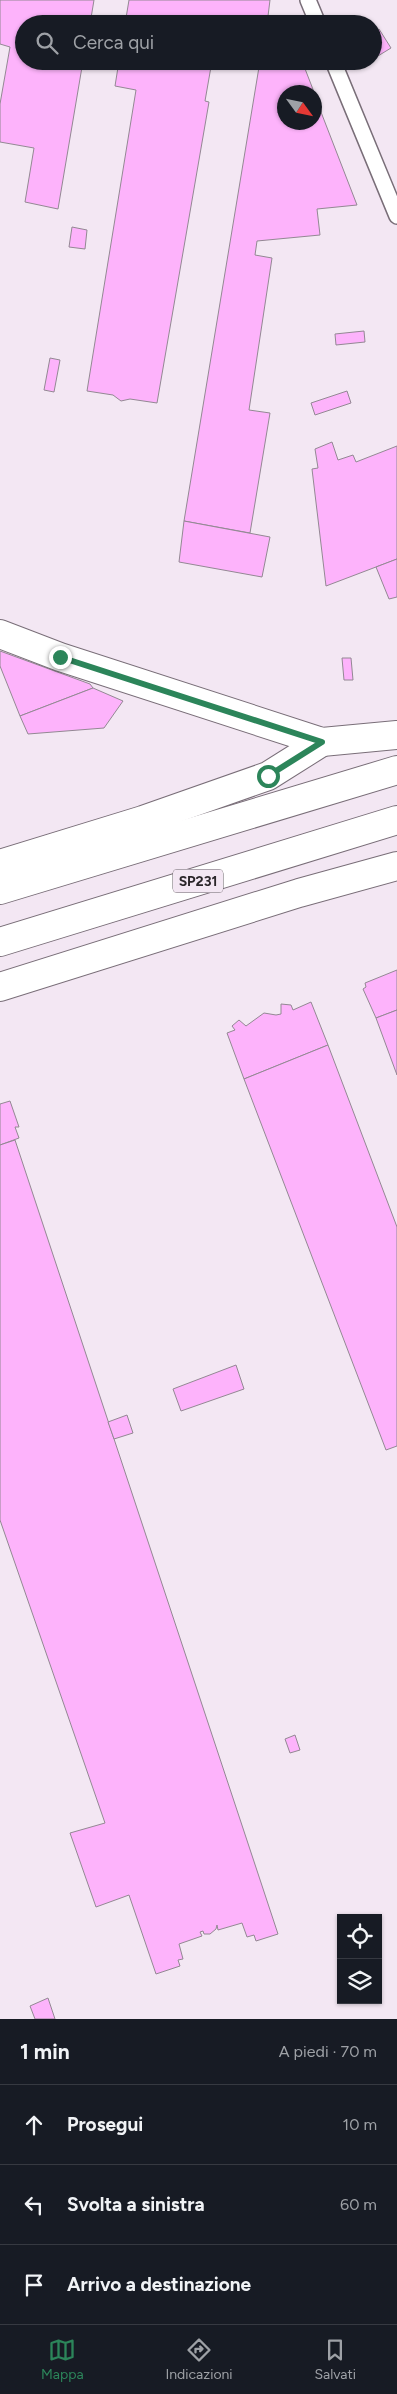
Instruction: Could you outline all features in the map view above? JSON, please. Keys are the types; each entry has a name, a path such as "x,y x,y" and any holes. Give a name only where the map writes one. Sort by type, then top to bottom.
{"main road":[{"path":"0,634 60,657 322,742 397,735"},
{"path":"0,864 143,820 268,776 322,742"},
{"path":"0,890 397,770"},
{"name":"SP231","path":"0,942 397,820"},
{"path":"0,987 299,893 397,866"}],"lane":[{"path":"308,0 314,15"},
{"path":"337,70 397,216"}],"building":[{"path":"0,0 94,0 92,15 15,15 15,70 81,70 58,209 25,202 34,148 0,142 0,104 10,47 0,44"},
{"path":"129,0 270,0 268,15 126,15"},
{"path":"382,34 391,48 382,54"},
{"path":"118,70 210,70 205,101 209,102 157,403 130,399 121,401 113,395 87,391 136,90 115,86"},
{"path":"259,70 305,70 311,85 277,85 277,130 322,130 322,115 357,205 317,209 320,235 257,241 255,255 272,258 249,410 270,413 250,533 184,521"},
{"path":"72,227 87,230 85,249 69,247"},
{"path":"364,331 365,342 336,345 335,334"},
{"path":"50,358 60,360 54,392 44,390"},
{"path":"347,391 351,403 315,415 311,403"},
{"path":"332,442 338,460 353,455 356,462 397,446 397,559 326,586 312,469 318,468 315,449"},
{"path":"184,521 270,537 262,577 179,562"},
{"path":"397,559 397,597 389,599 376,567"},
{"path":"0,651 90,684 93,688 20,716 0,666"},
{"path":"342,658 351,658 353,680 344,680"},
{"path":"93,688 123,701 104,728 28,734 20,716"},
{"path":"397,970 397,1010 376,1018 363,989 366,987 365,983"},
{"path":"311,1002 328,1045 244,1079 227,1033 235,1030 232,1026 239,1020 246,1026 264,1013 281,1014 281,1004 291,1005 293,1010"},
{"path":"397,1010 397,1075 376,1018"},
{"path":"328,1045 397,1227 397,1446 386,1450 244,1079"},
{"path":"10,1101 19,1127 15,1127 19,1138 0,1145 0,1104"},
{"path":"15,1140 278,1934 256,1941 254,1935 247,1937 242,1923 218,1930 217,1925 216,1929 210,1934 204,1934 203,1931 200,1932 202,1936 179,1944 183,1959 178,1960 180,1966 156,1974 129,1895 96,1907 70,1833 105,1823 0,1520 0,1145"},
{"path":"236,1365 244,1389 181,1411 173,1389"},
{"path":"127,1415 133,1433 114,1439 108,1422"},
{"path":"295,1735 300,1750 290,1753 285,1739"},
{"path":"48,1998 55,2019 35,2019 30,2006"}],"route":[{"path":"60,657 322,742 268,776"}]}
